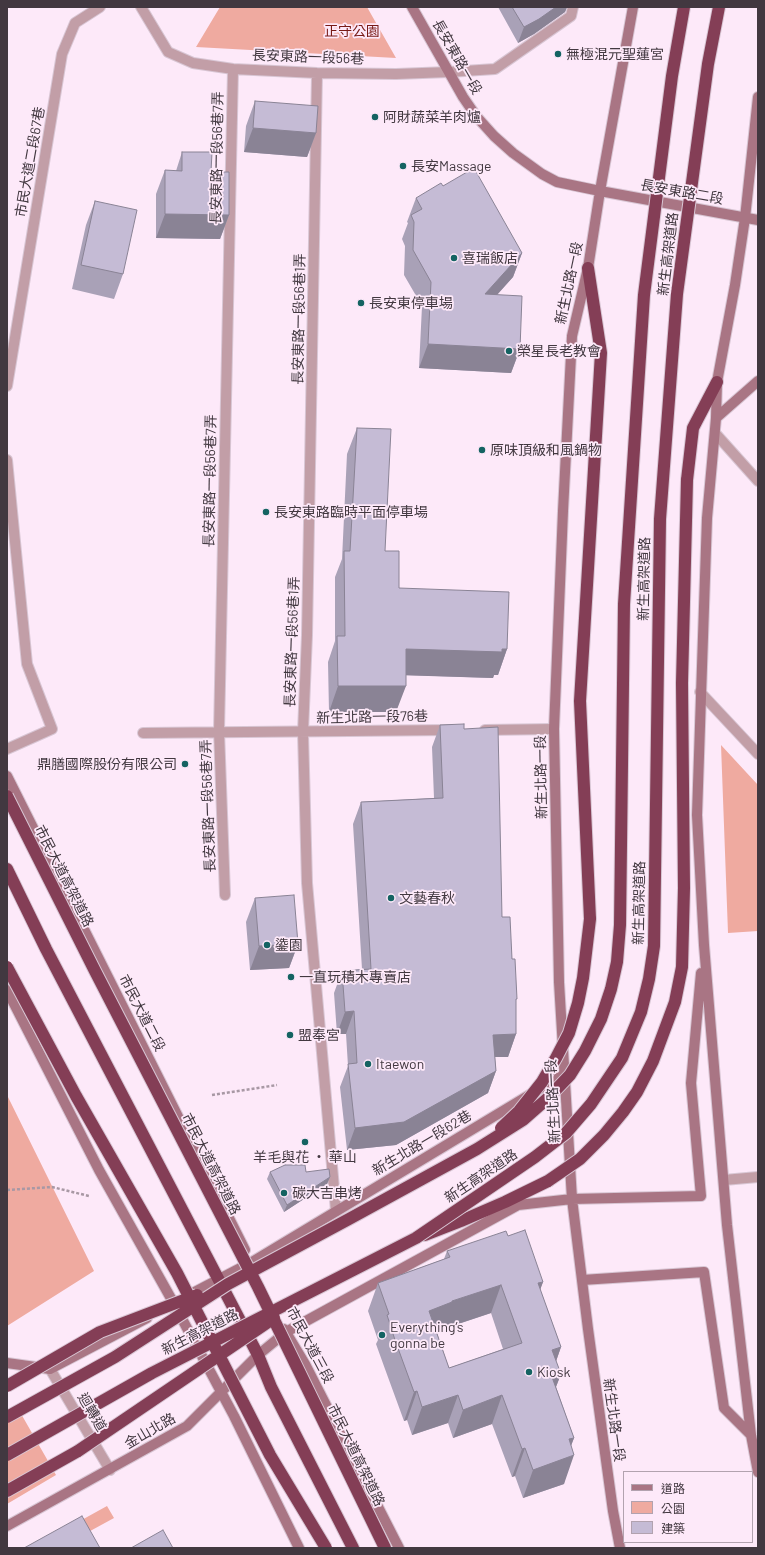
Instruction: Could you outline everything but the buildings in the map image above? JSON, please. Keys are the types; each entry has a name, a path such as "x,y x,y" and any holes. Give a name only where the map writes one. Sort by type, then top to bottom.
{"highway":[{"name":"新生高架道路","path":"7,1417 115,1357 223,1282 349,1219 488,1142 524,1120 570,1075 585,1051 601,1019 611,990 617,962 620,924 624,604 644,295 672,76 684,7"},
{"name":"新生高架道路","path":"7,1455 152,1373 416,1238 535,1157 566,1134 591,1104 622,1058 641,1012 650,979 654,946 660,519 677,294 708,64 719,7"},
{"path":"488,1142 519,1111 542,1082 569,1033 584,978 590,919 580,701 601,353 588,268"},
{"path":"416,1238 461,1222 505,1202 548,1181 580,1159 604,1135 637,1092 653,1061 675,1002 682,967 684,888 682,683 688,480 693,428 717,382"},
{"name":"市民大道高架道路","path":"7,796 95,971 258,1287 385,1548"},
{"path":"7,869 46,949 223,1282 258,1355 271,1387 353,1548"},
{"path":"7,967 76,1096 177,1272 270,1455 326,1548"},
{"path":"7,1386 100,1332 223,1282"},
{"path":"7,1491 78,1451 316,1290"}],"street":[{"name":"市民大道二段67巷","path":"7,386 12,320 62,54 75,23 100,7"},
{"name":"長安東路一段56巷","path":"141,7 168,52 193,63 233,69 317,73 396,74 449,72 495,68 571,16 573,7"},
{"name":"長安東路一段","path":"412,7 476,116 494,136 513,153 557,182 600,191"},
{"name":"新生北路一段","path":"620,1548 613,1511 572,1199 566,1073 559,982 554,729 562,512 572,336 588,268 600,191 634,7"},
{"name":"長安東路一段56巷7弄","path":"225,894 219,732 233,69"},
{"name":"長安東路一段56巷1弄","path":"317,73 304,732 307,883 336,1212"},
{"path":"758,97 745,218 735,285 717,382 715,433 707,518 697,815 704,945 724,1180 758,1472"},
{"name":"長安東路二段","path":"600,191 758,220"},
{"path":"716,418 758,381"},
{"path":"715,433 758,481"},
{"path":"7,460 27,664 52,729 7,749"},
{"path":"700,692 758,754"},
{"path":"478,730 554,729"},
{"name":"新生北路一段76巷","path":"143,733 463,730"},
{"name":"市民大道二段","path":"7,776 252,1262"},
{"path":"286,1332 518,1204 572,1199 701,1196 691,1083 704,945"},
{"path":"7,990 116,1202 174,1302 299,1548"},
{"name":"新生北路一段62巷","path":"252,1262 566,1073"},
{"path":"724,1180 758,1177"},
{"path":"7,1363 50,1369 135,1325 174,1302 223,1282 252,1262"},
{"name":"市民大道三段","path":"252,1262 286,1332 305,1364 399,1548"},
{"path":"582,1280 704,1272 724,1408 754,1441"},
{"name":"金山北路","path":"7,1526 110,1470 186,1426 258,1355 286,1332"},
{"name":"迴轉道","path":"50,1369 110,1470"}],"path":[{"path":"212,1095 277,1086"},
{"path":"7,1190 52,1187 116,1202"}],"green space":[{"name":"正守公園","path":"220,7 367,7 396,58 196,47"},
{"path":"721,745 758,785 758,931 728,933"},
{"path":"7,1095 94,1271 7,1326"},
{"path":"20,1412 56,1475 7,1504 7,1420"},
{"path":"107,1506 114,1518 59,1548 31,1548"}],"place":[{"name":"無極混元聖蓮宮","path":"558,54"},
{"name":"阿財蔬菜羊肉爐","path":"375,117"},
{"name":"長安Massage","path":"403,166"},
{"name":"喜瑞飯店","path":"454,258"},
{"name":"長安東停車場","path":"361,303"},
{"name":"榮星長老教會","path":"509,351"},
{"name":"原味頂級和風鍋物","path":"482,450"},
{"name":"長安東路臨時平面停車場","path":"266,512"},
{"name":"鼎膳國際股份有限公司","path":"185,764"},
{"name":"文藝春秋","path":"391,898"},
{"name":"鍌園","path":"267,945"},
{"name":"一直玩積木專賣店","path":"291,977"},
{"name":"盟奉宮","path":"290,1035"},
{"name":"Itaewon","path":"368,1064"},
{"name":"羊毛與花 ‧ 華山","path":"305,1142"},
{"name":"碳大吉串烤","path":"284,1193"},
{"name":"Everything’s gonna be","path":"382,1335"},
{"name":"Kiosk","path":"529,1372"}]}
